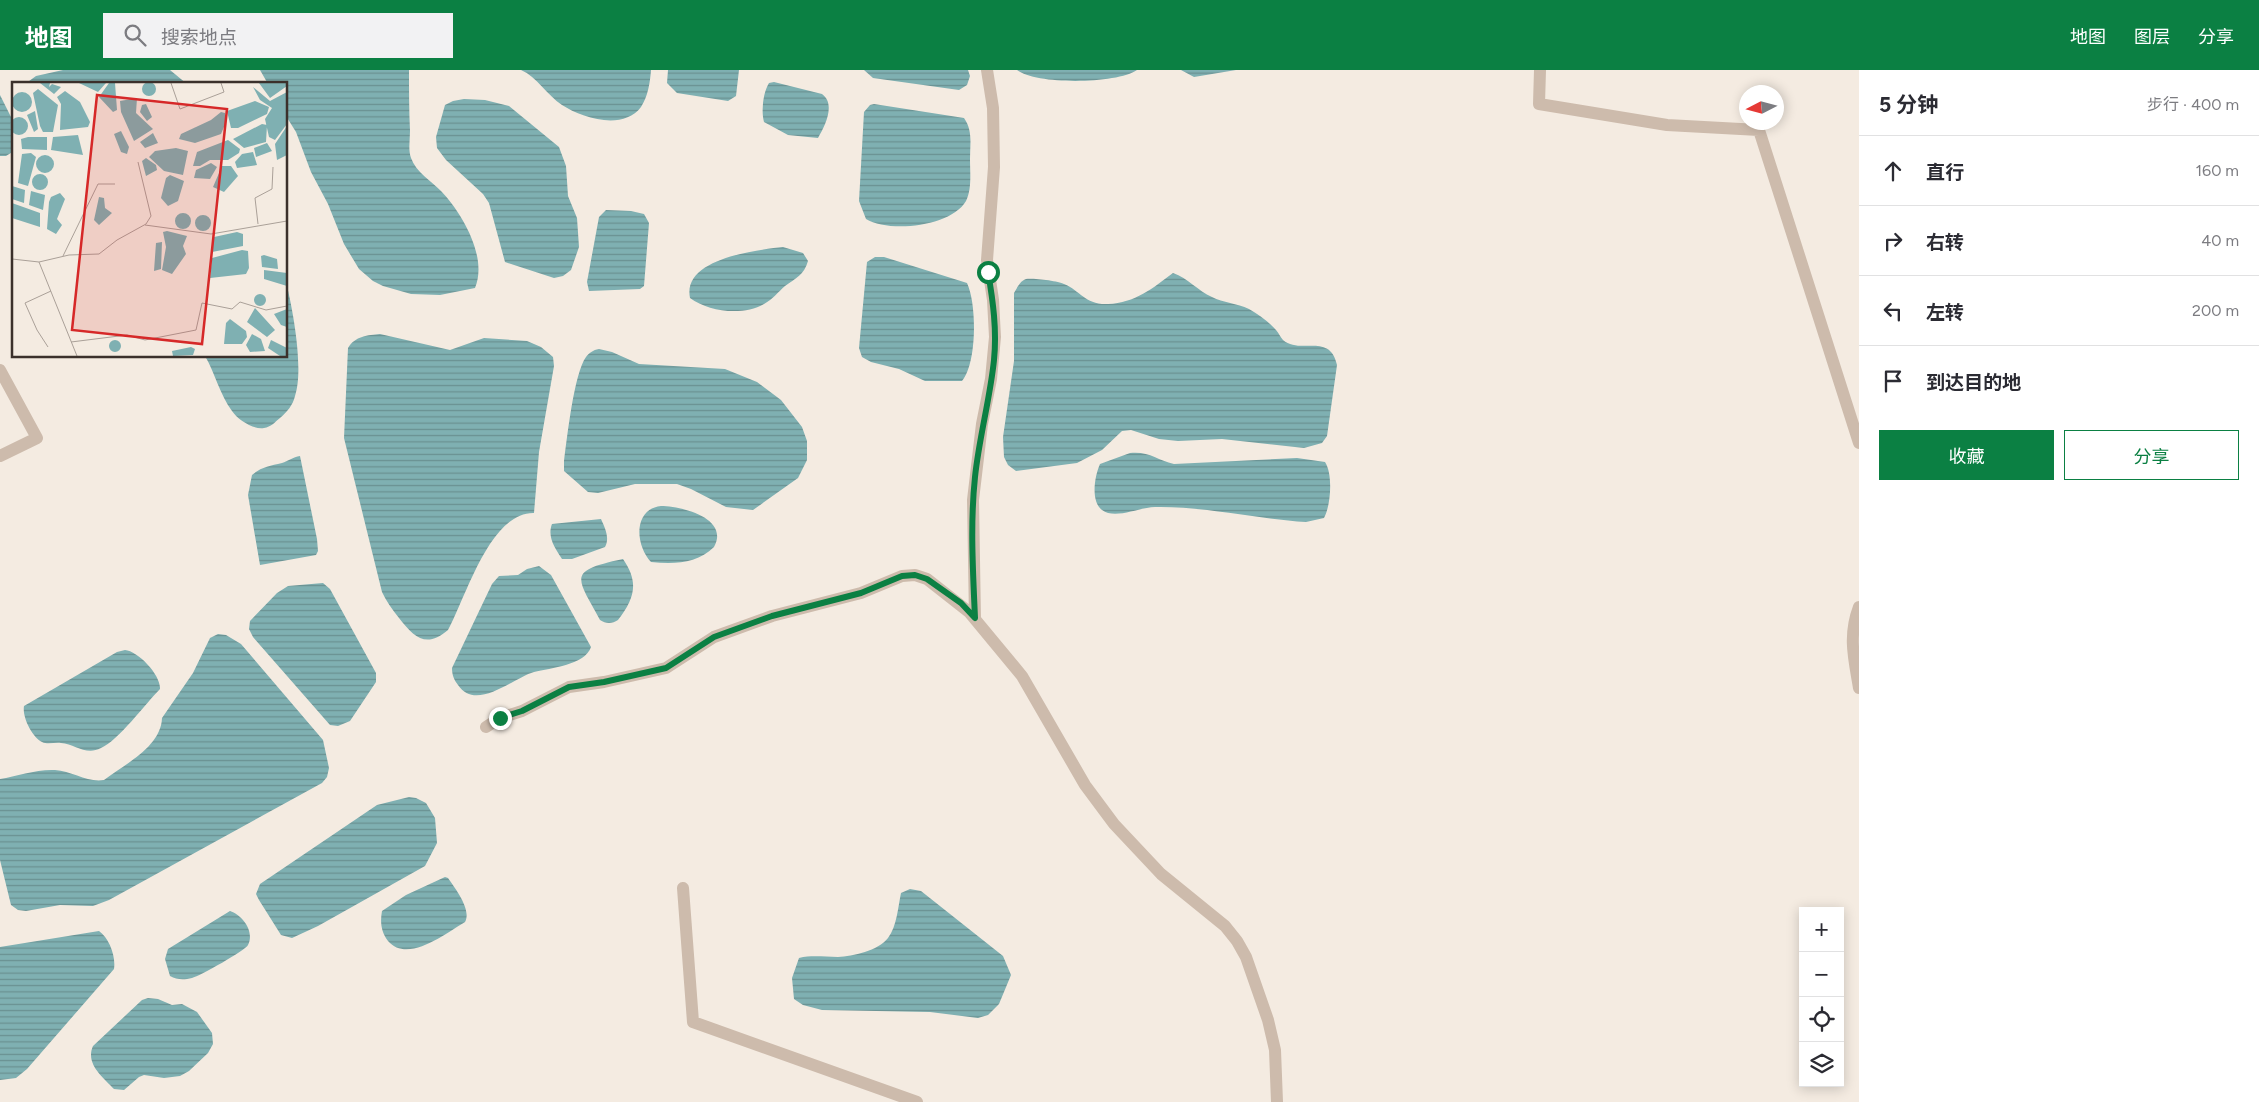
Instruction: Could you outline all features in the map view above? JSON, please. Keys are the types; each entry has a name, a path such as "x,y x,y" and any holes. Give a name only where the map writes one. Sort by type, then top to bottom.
{"street":[{"path":"975,618 972,500 982,424 991,379 995,337 993,300 987,260 994,167 993,108 987,70"},
{"path":"1540,70 1539,104 1667,125 1759,130 1859,443"},
{"path":"0,370 37,438 0,456"},
{"path":"486,727 500,718 522,711 569,687 604,682 666,668 714,637 772,616 861,593 902,576 915,575 927,579 961,603 1022,676 1085,785 1114,824 1161,874 1225,926 1237,941 1246,957 1268,1020 1275,1050 1278,1102"},
{"path":"1859,607 1851,637 1859,688"},
{"path":"683,888 693,1022 917,1102"}],"water":[{"path":"63,70 170,70 185,82 28,82 36,76"},
{"path":"260,70 409,70 409,148 411,158 420,172 449,200 471,236 478,263 478,276 475,288 440,295 411,294 383,286 373,281 359,269 344,244 328,204 311,172 296,132 288,119 288,82 267,82"},
{"path":"521,70 651,70 648,89 641,107 624,119 602,120 570,110 557,101 532,77"},
{"path":"668,70 739,70 736,96 728,101 677,93 667,83"},
{"path":"864,70 968,70 970,76 967,85 959,90 873,78"},
{"path":"1017,70 1137,70 1127,75 1112,78 1077,81 1041,78 1027,75"},
{"path":"1181,70 1236,70 1194,77"},
{"path":"774,82 822,94 826,98 829,109 828,115 818,138 788,135 764,122 764,97 769,83"},
{"path":"0,95 12,119 12,152 6,156 0,156"},
{"path":"464,99 485,100 509,106 559,147 566,166 568,196 577,218 579,247 571,270 563,276 554,278 505,262 489,203 483,194 446,160 437,148 436,137 445,105"},
{"path":"874,104 964,118 969,128 970,138 970,180 966,201 958,210 934,222 919,225 889,226 866,219 859,201 864,112 870,105"},
{"path":"606,210 631,211 644,214 649,223 644,286 640,289 589,291 587,282 599,217"},
{"path":"783,247 803,253 808,261 799,276 764,304 746,310 726,311 707,307 690,298 691,285 697,274 709,266 739,254"},
{"path":"875,257 884,257 967,283 973,305 974,333 971,361 962,381 925,381 899,369 871,362 862,357 859,348 867,262"},
{"path":"1173,273 1212,297 1252,311 1270,324 1283,340 1290,344 1328,349 1337,365 1327,436 1322,443 1304,448 1222,439 1178,441 1159,439 1131,430 1122,431 1102,450 1077,463 1016,471 1008,465 1004,457 1003,437 1014,361 1014,293 1020,283 1026,279 1057,282 1070,287 1088,300 1100,304 1108,304 1135,298"},
{"path":"288,291 298,355 298,371 295,396 285,413 275,423 264,428 251,426 242,421 232,411 224,398 206,358 288,358"},
{"path":"380,334 450,350 484,338 527,341 541,347 553,357 554,366 539,452 534,513 518,516 505,526 492,541 481,559 448,630 440,636 427,640 410,631 385,599 382,592 344,438 348,348 358,339"},
{"path":"599,349 612,352 639,364 725,369 757,382 781,400 802,427 807,441 807,460 798,478 753,510 726,507 677,484 635,484 598,493 588,492 564,471 564,461 578,377 586,357 591,352"},
{"path":"1130,453 1148,455 1174,464 1297,458 1325,462 1329,474 1330,498 1324,518 1306,522 1173,507 1155,507 1114,514 1107,513 1098,506 1096,501 1095,481 1098,469 1100,464"},
{"path":"300,456 318,551 316,555 260,565 248,495 252,475 262,468"},
{"path":"661,506 691,511 710,521 715,528 717,537 714,547 700,557 685,562 651,562 646,555 640,538 641,521 645,514"},
{"path":"601,519 607,537 605,547 572,559 562,559 554,547 551,538 552,524"},
{"path":"623,559 628,567 633,583 631,597 618,620 611,623 604,622 600,620 586,594 582,585 582,578 585,572 592,567"},
{"path":"539,566 551,575 591,647 588,653 567,665 525,675 495,691 475,695 466,692 455,681 452,668 492,584 499,576 518,575 527,569"},
{"path":"323,583 330,589 376,673 376,682 350,721 338,726 330,725 253,637 249,629 250,621 277,593 288,586"},
{"path":"218,634 226,635 241,644 323,740 329,768 327,777 322,783 109,900 93,906 60,905 26,911 18,910 11,905 0,860 0,779 55,770 92,780 104,780 149,746 160,728 162,718 193,673 210,638"},
{"path":"130,651 148,665 157,677 160,689 115,738 101,748 90,751 66,744 44,743 35,736 26,721 24,706 117,652"},
{"path":"409,797 426,803 435,818 437,843 425,866 318,926 292,938 281,935 256,894 260,884 377,805"},
{"path":"445,877 455,887 465,905 467,917 465,922 438,939 416,948 396,947 388,941 382,927 382,911 406,895"},
{"path":"910,889 921,891 1003,956 1011,975 999,1004 988,1015 978,1018 930,1012 822,1010 803,1005 794,999 792,978 799,958 813,956 838,957 858,954 884,943 893,928 901,893"},
{"path":"230,911 239,916 249,929 250,940 248,945 232,957 192,978 183,979 170,976 165,959 168,949"},
{"path":"99,931 106,938 111,948 114,969 27,1069 16,1078 0,1080 0,947"},
{"path":"148,998 158,999 172,1005 182,1004 197,1012 212,1033 213,1044 208,1053 189,1071 180,1076 164,1078 144,1075 124,1090 114,1089 100,1075 93,1064 91,1053 93,1046 142,1000"}],"route":[{"path":"500,718 516,714 569,687 604,682 666,668 714,637 772,616 861,593 902,576 915,575 927,579 961,603 975,618 972,500 982,424 994,358 995,337 993,300 988,272"}]}
